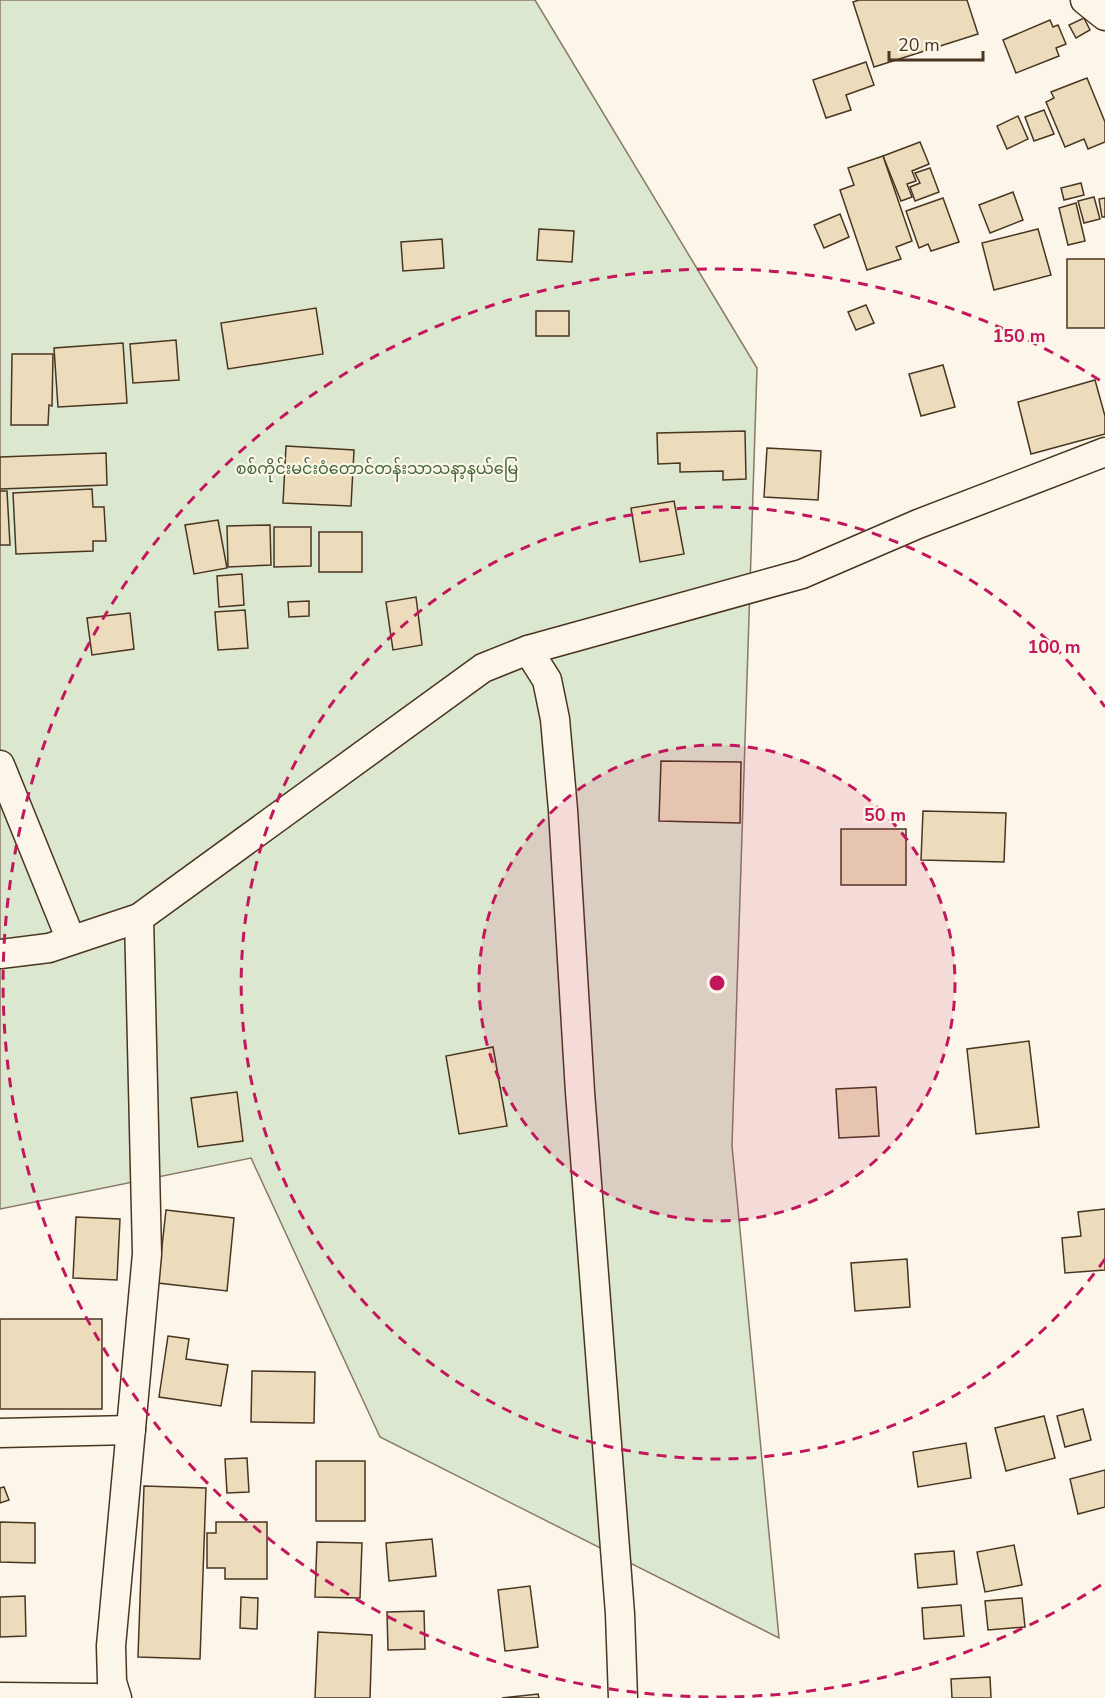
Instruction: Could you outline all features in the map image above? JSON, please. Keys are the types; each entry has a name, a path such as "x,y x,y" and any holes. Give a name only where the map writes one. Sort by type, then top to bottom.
{"street":[{"path":"1085,0 1105,16"},
{"path":"0,954 49,948 139,918 483,668 528,650 802,574 918,524 1105,452"},
{"path":"528,650 547,680 555,719 563,810 580,1092 620,1614 623,1698"},
{"path":"0,765 71,940"},
{"path":"117,1698 112,1682 111,1646 147,1254 139,918"},
{"path":"0,1433 131,1430"},
{"path":"0,1697 95,1698"}],"green space":[{"name":"စစ်ကိုင်းမင်းဝံတောင်တန်းသာသနာ့နယ်မြေ","path":"0,0 535,0 757,368 732,1146 779,1638 380,1437 251,1158 0,1209"}],"building":[{"path":"859,0 967,0 978,34 874,67 853,2"},
{"path":"1084,18 1090,30 1076,38 1069,25"},
{"path":"1050,20 1053,27 1058,25 1066,44 1056,48 1059,56 1016,73 1003,40"},
{"path":"866,62 874,85 846,95 851,110 826,118 813,80"},
{"path":"1087,78 1105,122 1105,142 1088,149 1084,139 1065,147 1046,102 1054,98 1051,92"},
{"path":"1044,110 1054,134 1034,141 1025,117"},
{"path":"1018,116 1028,139 1007,149 997,126"},
{"path":"920,142 929,164 912,171 916,181 907,184 912,197 901,201 883,156"},
{"path":"883,156 912,241 896,247 901,259 867,270 840,190 854,185 848,168"},
{"path":"930,168 939,192 915,201 910,187 920,183 915,173"},
{"path":"1081,183 1084,195 1064,200 1061,188"},
{"path":"1013,192 1023,220 990,233 979,205"},
{"path":"1094,197 1100,219 1084,223 1078,201"},
{"path":"943,198 959,242 931,251 928,244 919,248 906,211"},
{"path":"1105,198 1105,217 1102,217 1099,199"},
{"path":"1076,203 1085,241 1068,245 1059,208"},
{"path":"840,214 849,237 824,248 814,225"},
{"path":"539,229 574,231 572,262 537,260"},
{"path":"1038,229 1051,275 994,290 982,243"},
{"path":"442,239 444,268 403,271 401,242"},
{"path":"1067,259 1105,259 1105,328 1067,328"},
{"path":"866,305 874,323 856,330 848,312"},
{"path":"316,308 323,354 228,369 221,323"},
{"path":"536,311 569,311 569,336 536,336"},
{"path":"176,340 179,380 133,383 130,344"},
{"path":"123,343 127,403 58,407 54,348"},
{"path":"12,354 53,354 52,406 49,405 48,425 11,425"},
{"path":"943,365 955,407 921,416 909,374"},
{"path":"1095,380 1105,416 1105,434 1031,454 1018,402"},
{"path":"745,431 746,479 723,480 723,471 680,472 680,463 658,464 657,433"},
{"path":"286,446 354,450 351,506 283,503"},
{"path":"767,448 821,451 818,500 764,497"},
{"path":"106,453 107,485 0,489 0,457"},
{"path":"92,489 93,507 104,507 106,541 93,541 93,551 16,554 13,493"},
{"path":"0,491 7,491 10,545 0,545"},
{"path":"674,501 684,554 640,562 631,508"},
{"path":"218,520 227,568 194,574 185,525"},
{"path":"270,525 271,565 228,567 227,526"},
{"path":"274,527 311,527 311,566 274,567"},
{"path":"319,532 362,532 362,572 319,572"},
{"path":"242,574 244,605 219,607 217,576"},
{"path":"416,597 422,645 393,650 386,602"},
{"path":"309,601 309,616 289,617 288,602"},
{"path":"245,610 248,648 218,650 215,612"},
{"path":"130,613 134,649 92,655 87,618"},
{"path":"661,761 741,762 740,823 659,821"},
{"path":"923,811 1006,813 1004,862 921,860"},
{"path":"841,829 906,829 906,885 841,885"},
{"path":"1029,1041 1039,1127 976,1134 967,1049"},
{"path":"493,1047 507,1126 459,1134 446,1056"},
{"path":"876,1087 879,1136 839,1138 836,1089"},
{"path":"237,1092 243,1141 198,1147 191,1098"},
{"path":"1105,1209 1105,1270 1065,1273 1062,1238 1081,1236 1078,1212"},
{"path":"166,1210 234,1218 227,1291 158,1283"},
{"path":"76,1217 120,1219 117,1280 73,1278"},
{"path":"907,1259 910,1307 855,1311 851,1263"},
{"path":"0,1319 102,1319 102,1409 0,1409"},
{"path":"168,1336 189,1339 186,1359 228,1365 221,1406 159,1397"},
{"path":"252,1371 315,1372 314,1423 251,1422"},
{"path":"1083,1409 1091,1440 1065,1447 1057,1416"},
{"path":"1044,1416 1055,1458 1006,1471 995,1428"},
{"path":"966,1443 971,1478 918,1487 913,1452"},
{"path":"247,1458 249,1492 227,1493 225,1459"},
{"path":"316,1461 365,1461 365,1521 316,1521"},
{"path":"1105,1470 1105,1507 1078,1514 1070,1479"},
{"path":"144,1486 206,1488 200,1659 138,1657"},
{"path":"4,1487 9,1500 0,1503 0,1488"},
{"path":"0,1522 35,1523 35,1563 0,1562"},
{"path":"216,1522 267,1522 267,1579 225,1579 225,1568 207,1568 207,1533 216,1533"},
{"path":"432,1539 436,1576 389,1581 386,1543"},
{"path":"317,1542 362,1543 360,1598 315,1597"},
{"path":"1014,1545 1022,1585 985,1592 977,1552"},
{"path":"954,1551 957,1584 918,1588 915,1554"},
{"path":"530,1586 538,1647 505,1651 498,1590"},
{"path":"25,1596 26,1636 0,1637 0,1597"},
{"path":"241,1597 258,1598 257,1629 240,1628"},
{"path":"1022,1598 1025,1627 988,1630 985,1601"},
{"path":"961,1605 964,1636 924,1639 922,1608"},
{"path":"424,1611 425,1649 388,1650 387,1612"},
{"path":"318,1632 372,1635 370,1698 315,1698"},
{"path":"990,1677 991,1698 952,1698 951,1679"},
{"path":"538,1694 539,1698 502,1698"}]}
